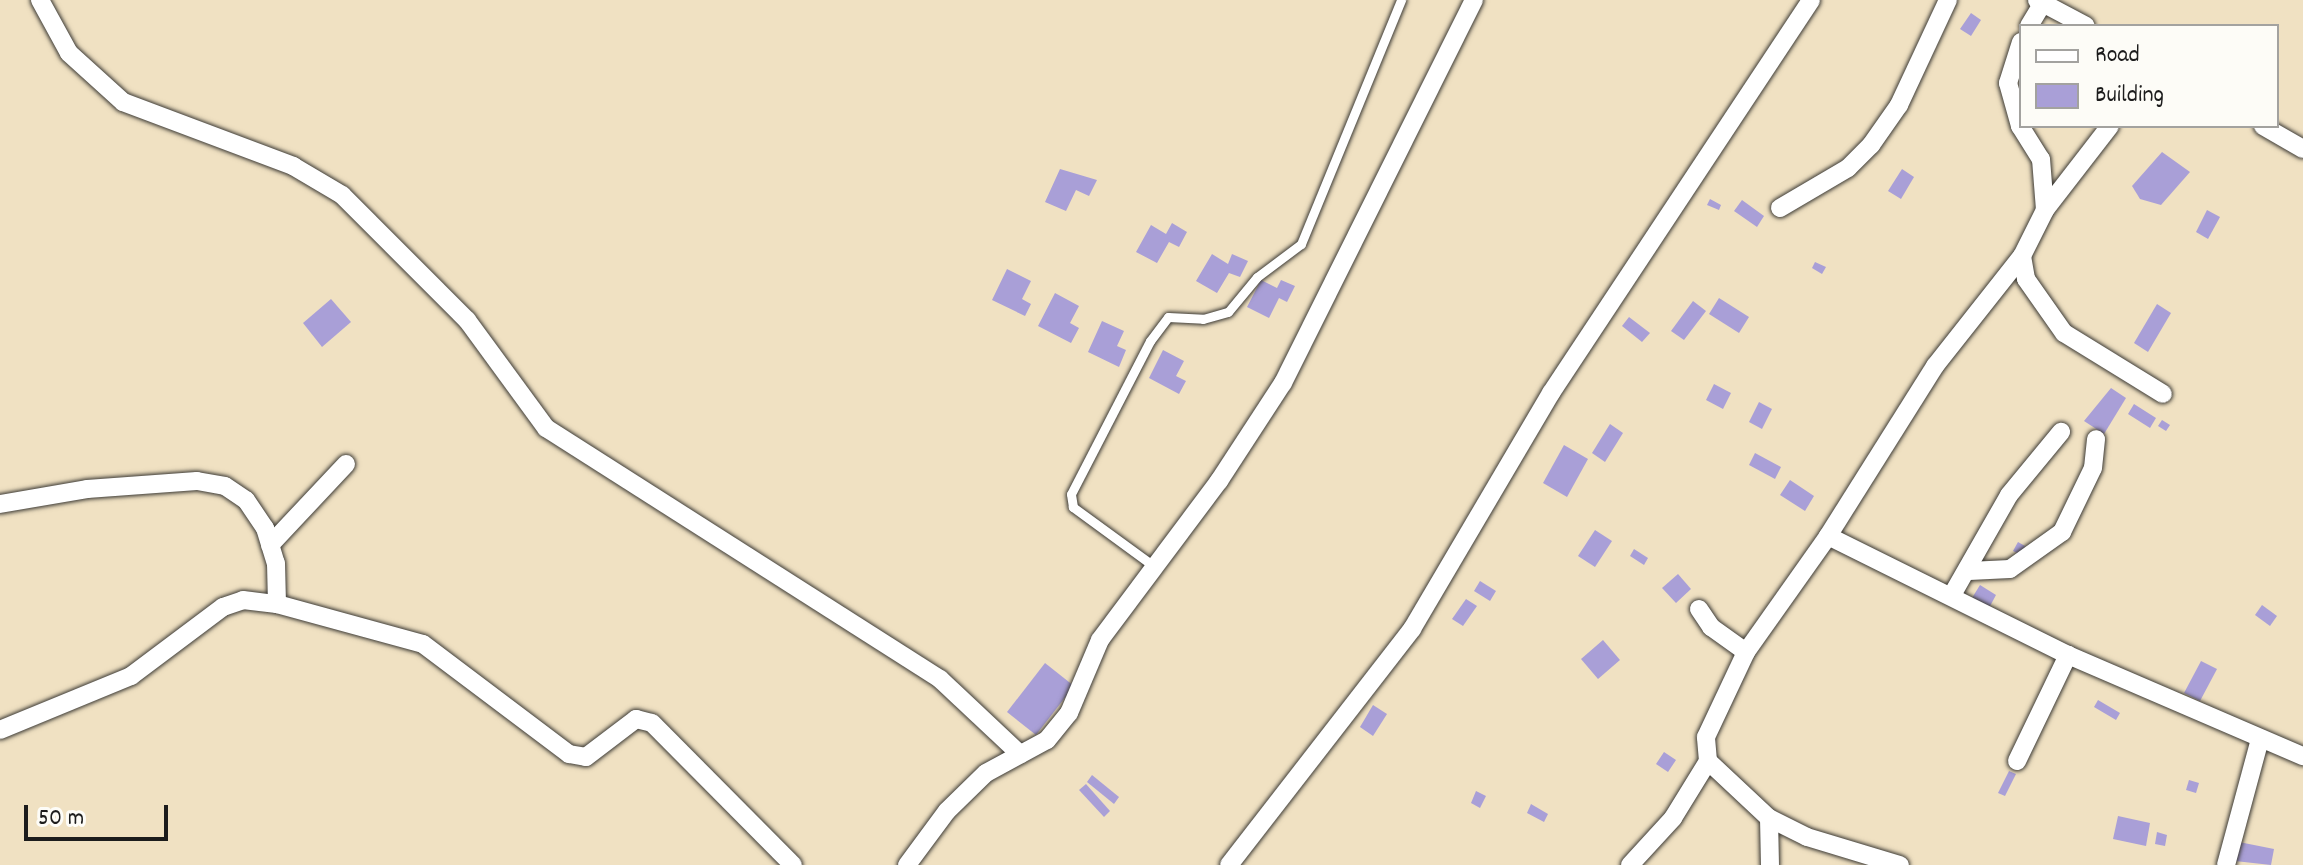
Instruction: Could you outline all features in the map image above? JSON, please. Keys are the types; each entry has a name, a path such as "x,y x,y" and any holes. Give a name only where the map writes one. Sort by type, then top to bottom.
{"street":[{"path":"40,0 69,53 123,102 293,166 342,195 467,320 546,428 940,679 1020,754"},
{"path":"907,865 947,811 986,773 1047,740 1069,713 1100,640 1155,567 1283,383 1474,0"},
{"path":"1229,865 1412,629 1551,393 1811,0"},
{"path":"1780,208 1848,168 1871,145 1899,105 1948,0"},
{"path":"2030,24 2040,2 2082,24"},
{"path":"2019,48 2008,83 2019,122"},
{"path":"2021,128 2041,159 2045,210"},
{"path":"1630,865 1673,818 1708,761 1706,737 1746,652 1828,536 1935,366 2022,256 2045,210 2108,128"},
{"path":"2266,128 2303,149"},
{"path":"2022,256 2026,279 2064,333 2163,394"},
{"path":"1952,595 1969,571 2009,495 2061,432"},
{"path":"1969,571 2010,569 2062,532 2093,468 2096,439"},
{"path":"270,545 346,464"},
{"path":"0,504 87,489 197,481 225,486 246,500 270,545 277,604"},
{"path":"1828,536 2068,655 2303,756"},
{"path":"0,730 131,676 223,607 243,600 277,604 423,644 569,754 586,757 636,719 652,723 793,865"},
{"path":"1699,609 1711,627 1746,652"},
{"path":"2017,761 2068,655"},
{"path":"2226,865 2260,739"},
{"path":"1708,761 1769,818 1807,837 1900,865"},
{"path":"1769,818 1770,865"}],"lane":[{"path":"1155,567 1073,507 1071,494 1150,341 1168,317 1203,319 1228,312 1257,277 1301,244 1341,157 1401,0"}],"building":[{"path":"1971,13 1981,20 1971,36 1960,29"},
{"path":"2162,152 2190,172 2161,205 2140,199 2132,186"},
{"path":"1060,169 1097,180 1089,196 1076,190 1066,211 1045,202"},
{"path":"1902,169 1914,177 1901,199 1888,191"},
{"path":"1710,199 1721,205 1719,210 1707,205"},
{"path":"1742,200 1764,216 1757,227 1734,211"},
{"path":"2207,210 2220,217 2208,239 2196,232"},
{"path":"1172,223 1187,232 1179,247 1169,242 1157,263 1136,252 1151,225 1166,234"},
{"path":"1212,254 1228,264 1232,254 1248,261 1240,277 1229,273 1217,293 1196,281"},
{"path":"1815,262 1826,267 1822,274 1812,268"},
{"path":"1007,269 1031,281 1022,299 1031,304 1025,316 992,300"},
{"path":"1261,280 1277,288 1281,280 1295,286 1287,302 1279,298 1269,318 1247,307"},
{"path":"1055,293 1079,306 1070,323 1079,328 1071,343 1038,326"},
{"path":"1719,298 1749,317 1739,333 1709,314"},
{"path":"331,299 351,322 322,347 303,323"},
{"path":"1693,301 1706,311 1684,340 1671,331"},
{"path":"2157,304 2171,313 2148,352 2134,343"},
{"path":"1629,317 1650,333 1642,342 1622,326"},
{"path":"1102,321 1124,331 1117,346 1126,350 1119,367 1088,352"},
{"path":"1163,350 1184,361 1176,376 1186,381 1179,394 1149,378"},
{"path":"1714,384 1731,393 1723,409 1706,400"},
{"path":"2111,388 2126,398 2104,434 2084,421"},
{"path":"1759,402 1772,409 1762,429 1749,422"},
{"path":"2134,404 2156,418 2150,428 2128,414"},
{"path":"2162,420 2170,425 2166,431 2158,426"},
{"path":"1610,424 1623,433 1605,462 1592,453"},
{"path":"1564,445 1588,459 1567,497 1543,483"},
{"path":"1755,453 1781,467 1775,479 1749,465"},
{"path":"1790,480 1814,496 1805,511 1780,495"},
{"path":"1595,530 1612,541 1595,567 1578,556"},
{"path":"2018,542 2025,546 2021,555 2013,551"},
{"path":"1634,549 1648,558 1644,565 1630,556"},
{"path":"1678,574 1691,589 1676,603 1662,588"},
{"path":"1480,581 1496,591 1490,601 1474,591"},
{"path":"1980,585 1996,595 1989,608 1972,598"},
{"path":"1466,599 1477,606 1463,626 1452,619"},
{"path":"2262,605 2277,616 2270,626 2255,615"},
{"path":"1603,640 1620,660 1598,679 1581,659"},
{"path":"2201,661 2217,669 2200,701 2184,693"},
{"path":"1045,663 1074,686 1036,735 1007,712"},
{"path":"2098,700 2120,713 2116,720 2094,707"},
{"path":"1373,705 1387,714 1373,736 1360,727"},
{"path":"1664,752 1676,760 1668,772 1656,764"},
{"path":"2009,771 2016,774 2005,796 1998,793"},
{"path":"1092,775 1119,797 1114,804 1087,782"},
{"path":"2189,780 2199,783 2196,793 2186,790"},
{"path":"1086,784 1110,811 1104,817 1079,790"},
{"path":"1476,791 1486,796 1480,808 1471,803"},
{"path":"1531,804 1548,814 1544,822 1527,813"},
{"path":"2118,816 2150,823 2146,846 2113,839"},
{"path":"2157,832 2167,835 2165,846 2155,844"},
{"path":"2239,842 2274,849 2271,865 2235,861"}]}
